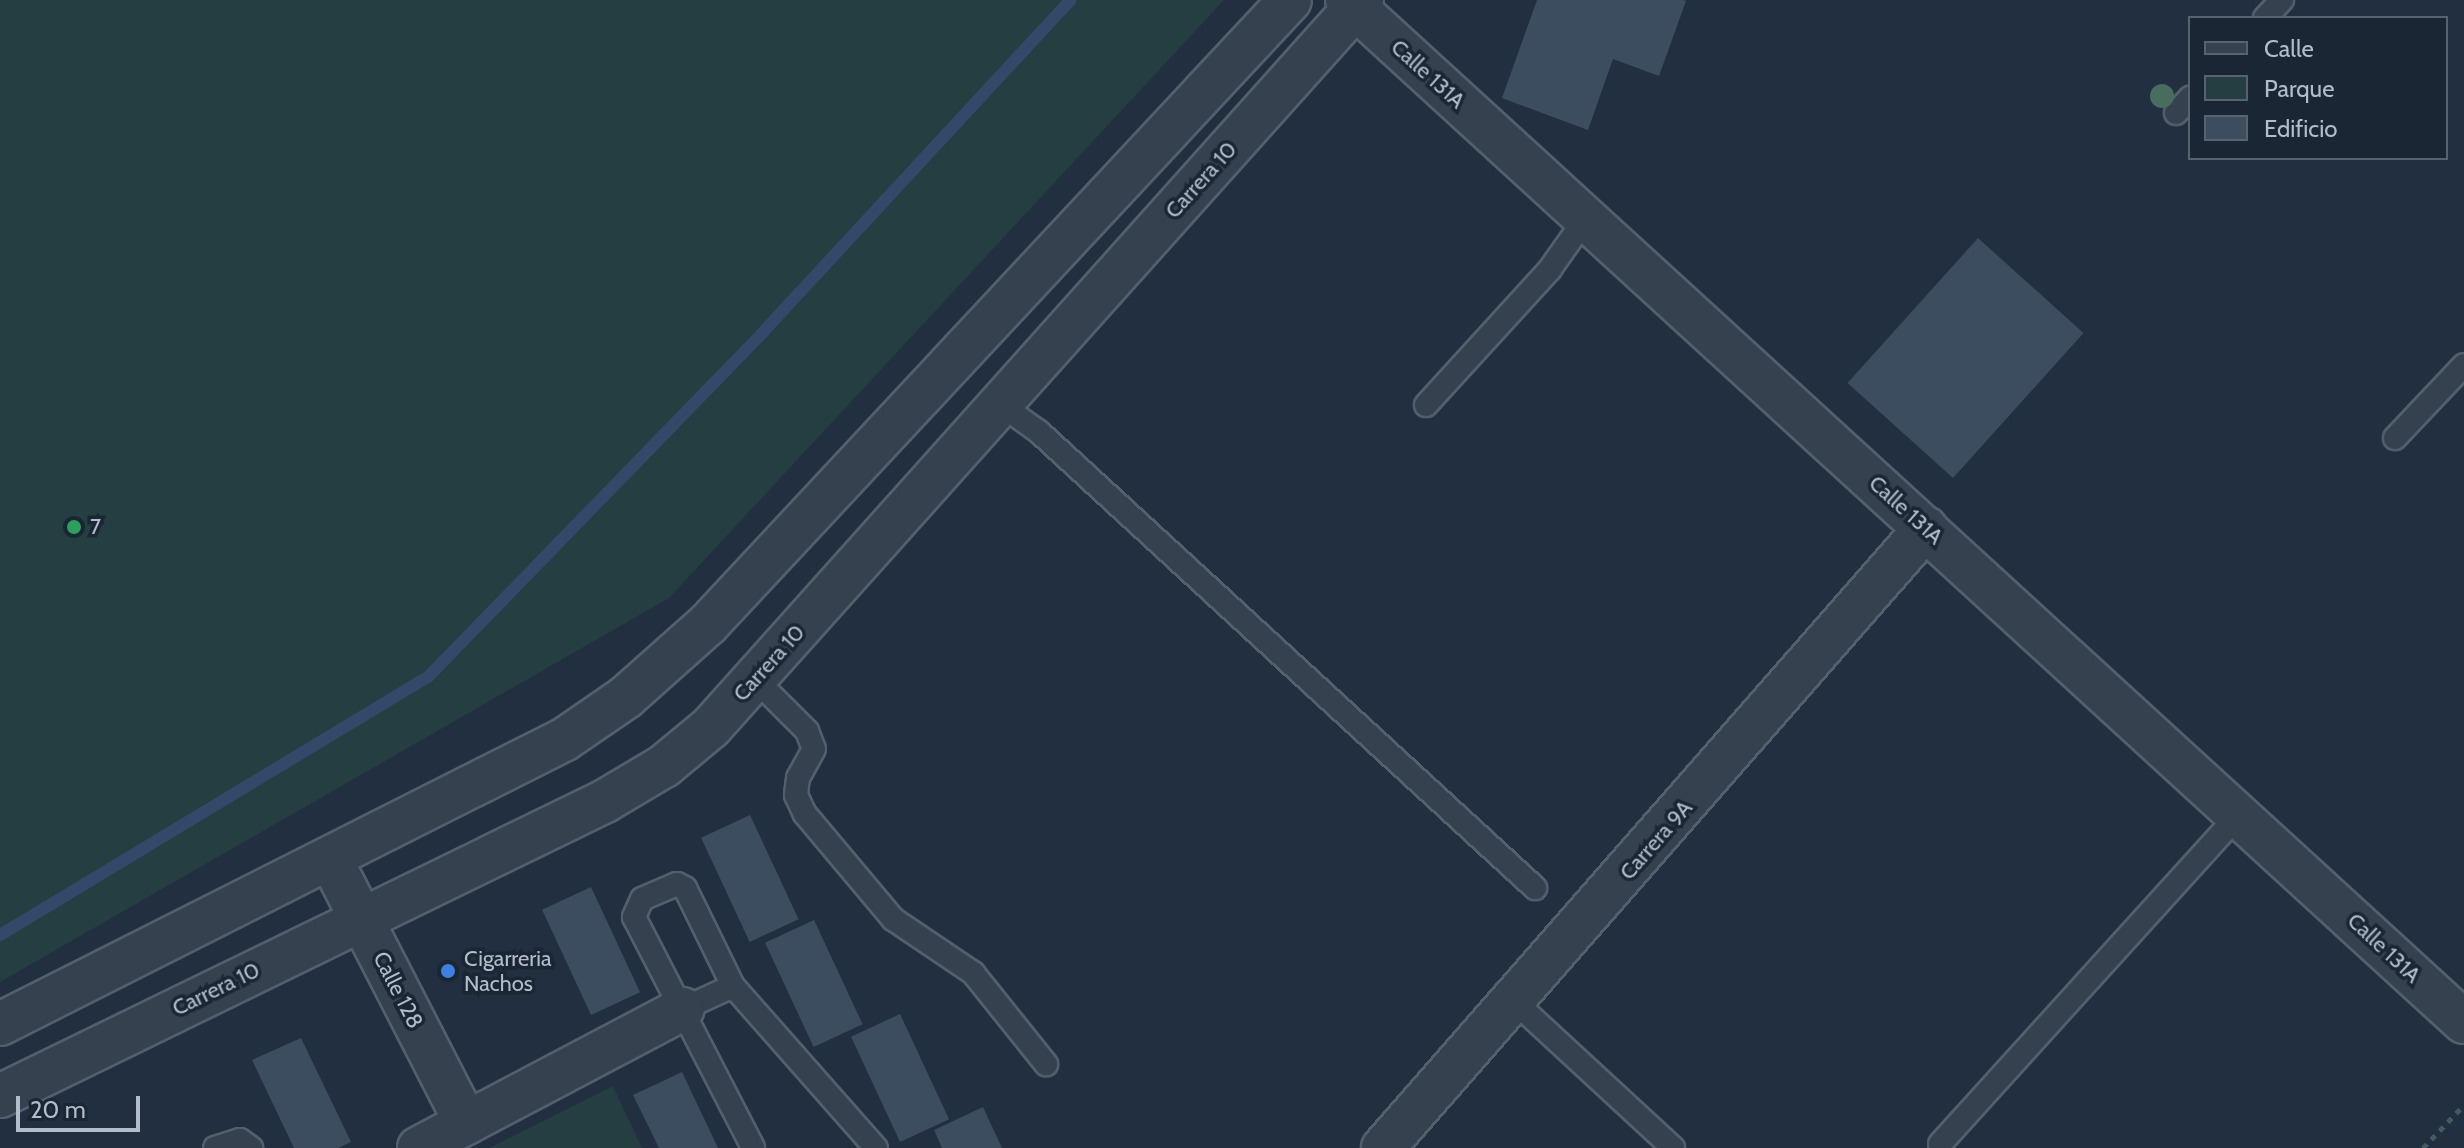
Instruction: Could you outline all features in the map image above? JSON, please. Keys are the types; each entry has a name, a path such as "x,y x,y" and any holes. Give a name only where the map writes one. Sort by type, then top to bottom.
{"street":[{"path":"0,1024 565,739 626,697 708,624 1290,0"},
{"name":"Calle 131A","path":"1355,2 1586,218 2464,1022"},
{"name":"Carrera 10","path":"0,1096 605,801 664,766 711,727 755,679 1355,2"},
{"name":"Carrera 9A","path":"1383,1148 1515,1002 1926,528"},
{"name":"Calle 128","path":"330,858 466,1123"},
{"path":"419,1148 683,1009"}],"lane":[{"path":"2267,16 2282,0"},
{"path":"1426,405 1550,269 1586,218"},
{"path":"2395,438 2464,365"},
{"path":"1000,404 1039,432 1535,888"},
{"path":"755,679 807,731 814,749 798,778 796,795 805,814 893,919 973,973 1046,1064"},
{"path":"1940,1144 2238,815"},
{"path":"753,1148 634,917 642,899 677,884 685,888 733,986 876,1148"},
{"path":"683,1009 733,986"},
{"path":"1515,1002 1673,1148"},
{"path":"215,1148 240,1140 251,1148"}],"path":[{"path":"2423,1148 2464,1105"}],"green space":[{"path":"0,0 1224,0 669,598 0,982"},
{"path":"613,1086 642,1148 489,1148"}],"building":[{"path":"1537,0 1686,1 1659,76 1613,59 1588,130 1502,98"},
{"path":"1978,238 2084,333 1953,478 1848,383"},
{"path":"750,815 799,919 750,942 701,838"},
{"path":"591,887 640,992 591,1015 542,910"},
{"path":"814,920 863,1024 814,1047 765,943"},
{"path":"900,1014 949,1119 900,1142 851,1037"},
{"path":"301,1038 351,1142 338,1148 294,1148 252,1060"},
{"path":"682,1072 718,1148 659,1148 633,1095"},
{"path":"983,1107 1002,1148 942,1148 934,1130"}],"waterway":[{"path":"0,935 428,677 764,331 1070,0"}],"place":[{"name":"7","path":"74,527"},
{"name":"Cigarreria Nachos","path":"448,971"}]}
